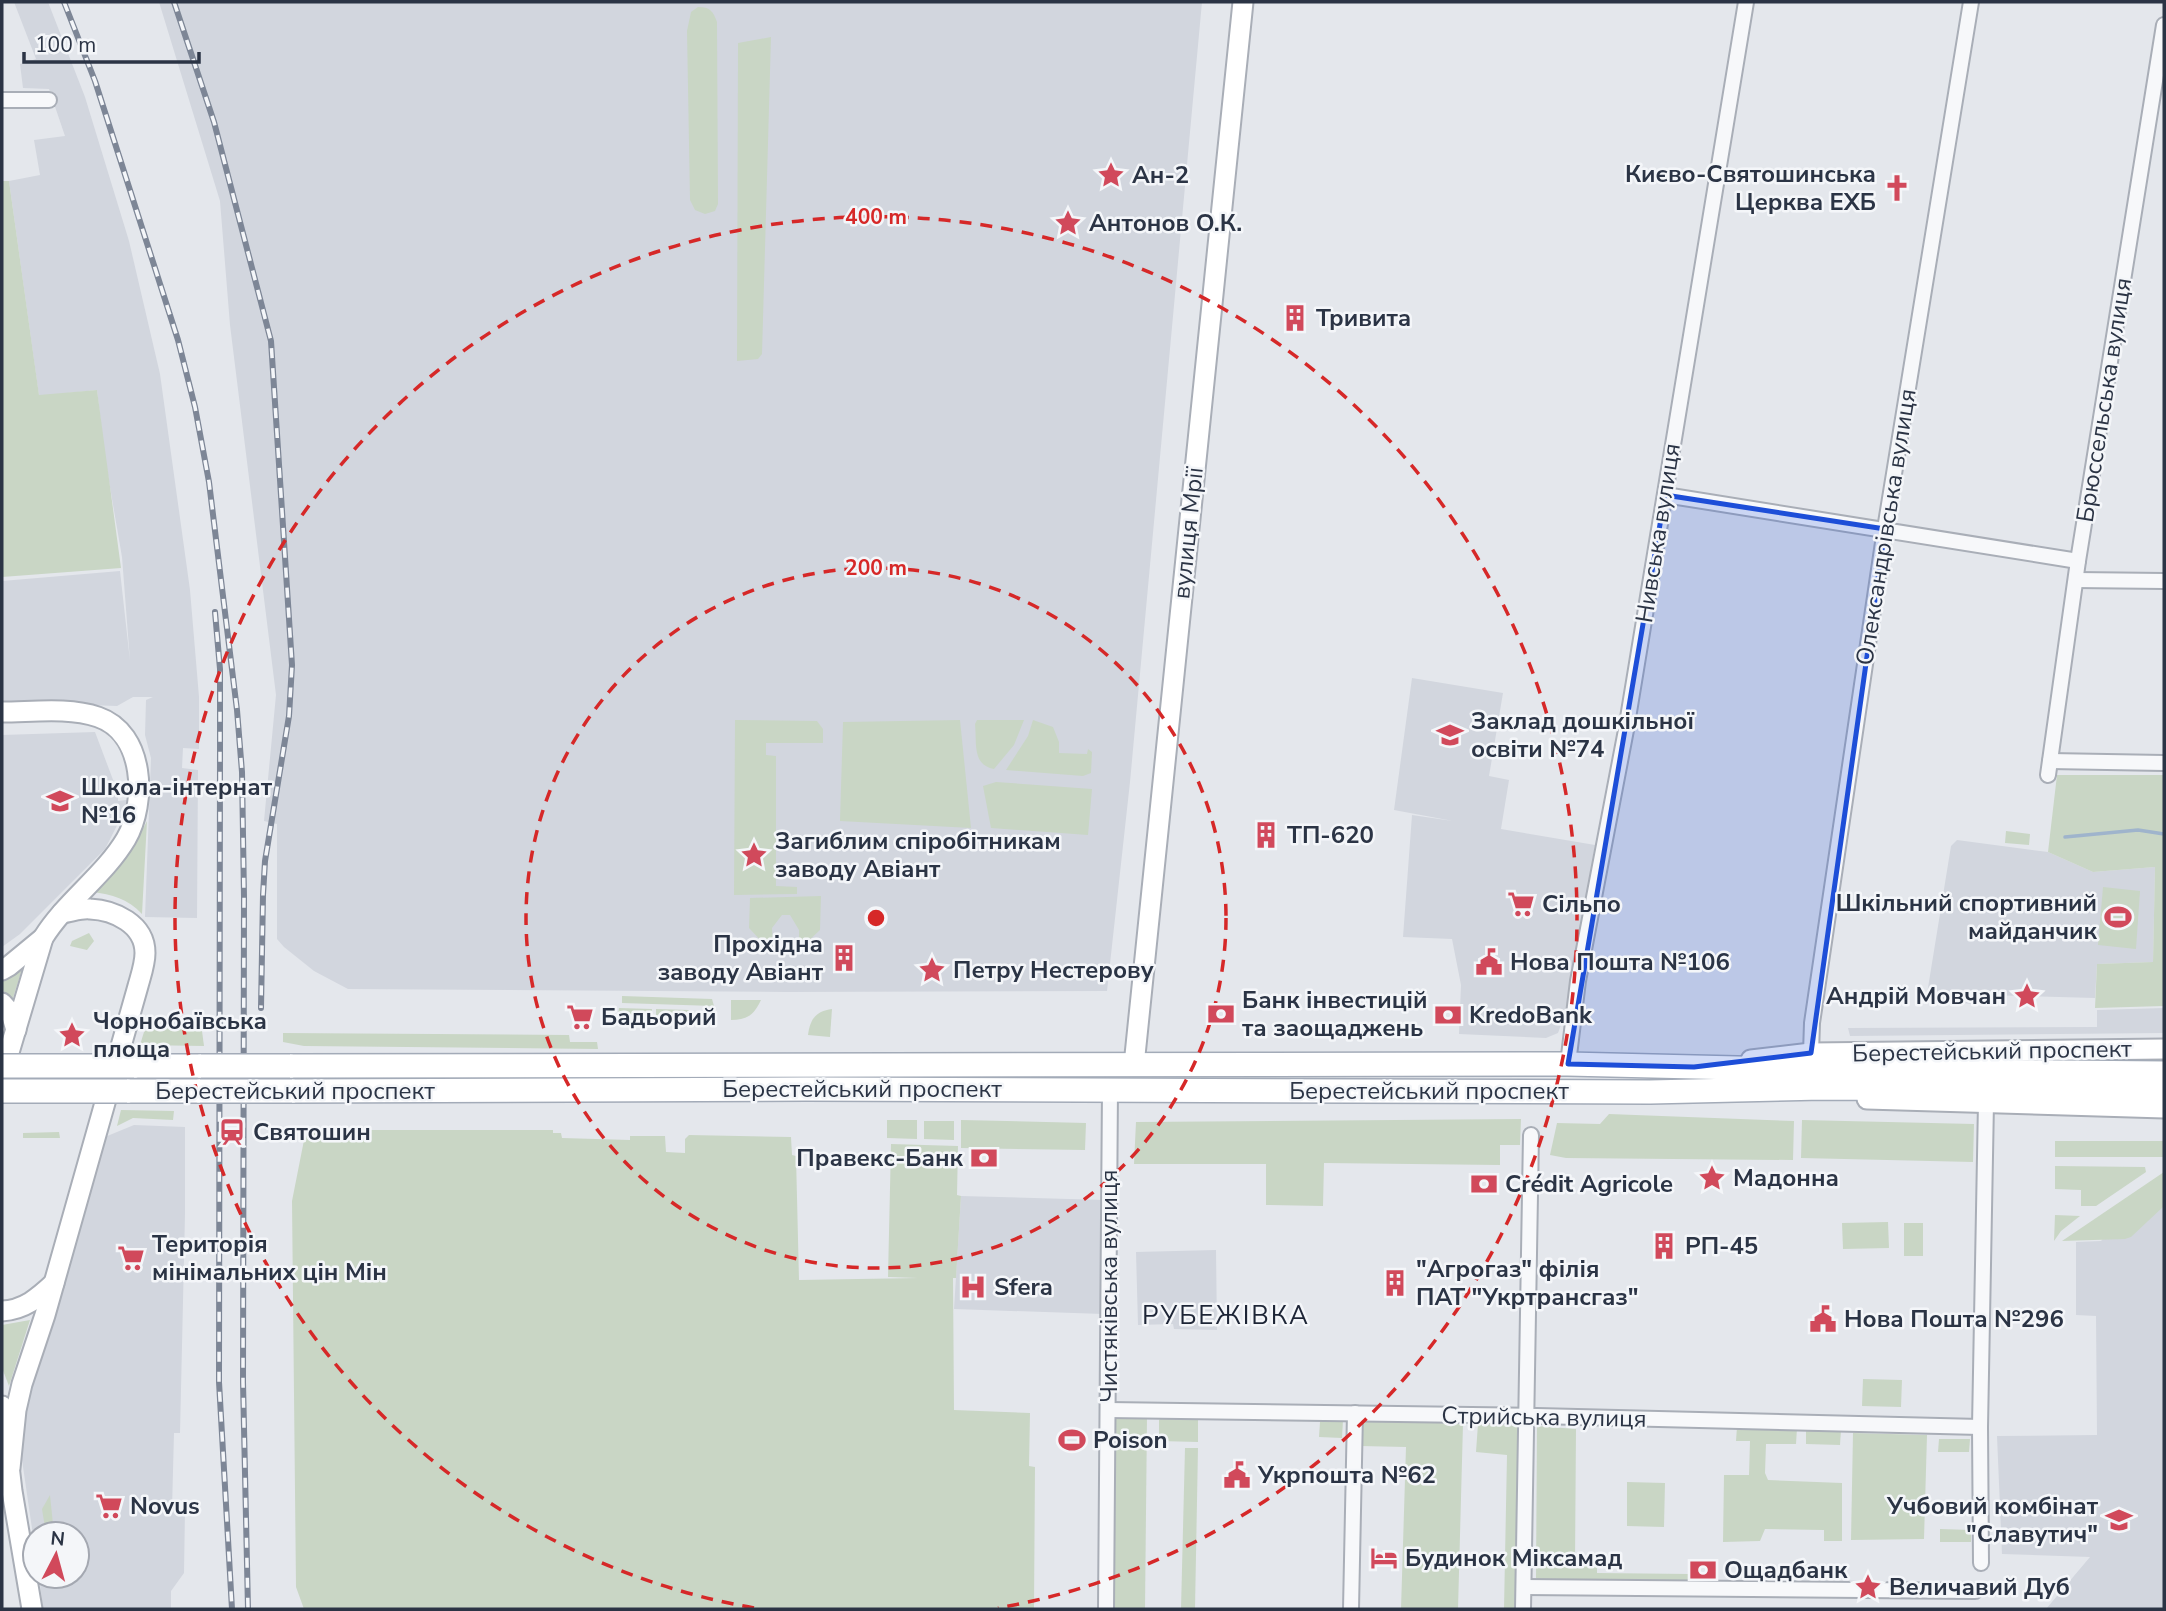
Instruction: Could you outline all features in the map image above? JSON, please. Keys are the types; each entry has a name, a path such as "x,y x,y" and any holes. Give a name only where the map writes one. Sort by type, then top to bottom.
{"main road":[{"name":"вулиця Мрії","path":"1133,1065 1243,2"},
{"path":"2,712 72,712 99,717 122,734 138,769 140,802 135,821 111,860 62,913 44,938 2,970"},
{"path":"32,1609 7,1491 16,1410 55,1283 138,986 145,952 135,928 124,918 111,912 87,908 62,913"},
{"path":"2,1076 44,938"},
{"path":"2,1003 11,1013 16,1030"},
{"name":"Берестейський проспект","path":"1723,1092 1818,1071 2164,1049"},
{"name":"Берестейський проспект","path":"2,1066 1568,1064 1818,1071 2164,1090"},
{"name":"Берестейський проспект","path":"1818,1071 2164,1073"},
{"name":"Берестейський проспект","path":"2,1091 1110,1089 1723,1092 1799,1098 2164,1108"},
{"path":"2,1311 31,1303 55,1283"},
{"path":"2,1406 9,1468"}],"street":[{"name":"Нивська вулиця","path":"1568,1064 1578,981 1624,741 1746,2"},
{"name":"Олександрівська вулиця","path":"1818,1071 1812,1023 1885,529 1970,2"},
{"name":"Брюссельська вулиця","path":"2164,25 2078,561 2049,768 2164,763"},
{"path":"2,100 49,100"},
{"path":"1665,495 2078,561"},
{"path":"2076,580 2164,581"},
{"name":"Чистяківська вулиця","path":"1106,1609 1110,1089"},
{"path":"1981,1563 1980,1427 1986,1102"},
{"path":"1523,1609 1531,1135"},
{"name":"Стрийська вулиця","path":"1108,1410 1528,1416 1980,1427"},
{"path":"1351,1609 1355,1413"},
{"path":"1524,1587 1975,1591"}],"highlighted area":[{"path":"1665,495 1885,529 1811,1053 1694,1067 1568,1064"}],"shaded area":[{"path":"14,2 48,2 85,97 129,241 160,374 190,590 199,697 199,749 183,748 182,768 198,770 197,918 145,917 151,758 145,735 146,700 153,697 133,697 117,706 2,702 2,581 120,571 130,661 122,557 105,458 97,390 39,396 9,181 40,175 34,140 65,136 49,89 23,88 20,64 36,59"},
{"path":"159,2 1202,2 1130,782 1107,991 348,989 314,971 284,947 277,939 277,824 264,821 276,695 230,325 220,201"},
{"path":"1412,678 1503,693 1489,776 1509,780 1501,829 1595,845 1565,1014 1558,1033 1546,1038 1459,1034 1461,985 1452,939 1403,937 1412,815 1453,821 1394,810"},
{"path":"95,732 118,793 118,801 129,802 105,849 20,934 2,947 2,735"},
{"path":"1957,840 2048,852 2093,872 2155,867 2153,962 2097,964 2095,998 1985,995 1974,1004 1926,1000 1951,846"},
{"path":"2164,1008 2164,1033 1850,1036 1848,1028 2097,1027 2097,1010"},
{"path":"134,1125 185,1127 180,1433 174,1433 172,1509 185,1510 184,1573 171,1591 171,1609 43,1609 41,1590 91,1590 91,1520 31,1520 21,1453 22,1412 100,1139"},
{"path":"2164,1172 2164,1609 2046,1609 2090,1557 2002,1554 1997,1436 2097,1435 2096,1316 2076,1315 2076,1242 2101,1241"},
{"path":"961,1196 1105,1200 1103,1314 954,1309"},
{"path":"1216,1250 1217,1330 1174,1329 1173,1324 1138,1325 1136,1252"}],"green space":[{"path":"698,7 710,10 717,22 718,204 715,211 705,214 695,210 690,200 687,31 691,12"},
{"path":"771,37 762,354 758,359 737,361 738,43"},
{"path":"2,181 9,181 39,395 97,390 121,568 2,577"},
{"path":"735,720 817,721 823,729 823,743 766,743 766,755 776,756 776,886 797,887 797,894 734,895"},
{"path":"960,720 971,828 840,821 843,722"},
{"path":"977,720 1024,720 1014,745 994,769 987,767 979,758 976,746"},
{"path":"1033,720 1053,727 1059,742 1059,753 1087,754 1088,749 1092,752 1091,773 1083,776 1006,770 1028,736"},
{"path":"2057,775 2164,775 2164,1006 2095,1008 2097,964 2153,962 2155,867 2093,872 2048,852"},
{"path":"996,782 1092,789 1088,835 991,828 983,786"},
{"path":"147,821 142,914 119,898 92,892 130,850"},
{"path":"2006,831 2030,834 2029,845 2005,843"},
{"path":"2103,887 2140,891 2136,949 2098,945"},
{"path":"821,896 820,930 805,944 799,945 799,930 790,915 782,915 772,928 773,945 765,945 749,928 750,898"},
{"path":"89,933 94,941 87,950 70,946 72,941"},
{"path":"23,966 12,1001 2,989 2,980"},
{"path":"622,996 712,999 714,1006 622,1003"},
{"path":"731,1000 761,1000 749,1016 731,1020"},
{"path":"619,1008 652,1009 651,1015 618,1014"},
{"path":"656,1009 689,1010 689,1016 656,1015"},
{"path":"832,1009 830,1037 808,1035 810,1024 815,1017"},
{"path":"149,1028 202,1031 204,1046 140,1045 144,1032"},
{"path":"283,1033 569,1035 570,1042 597,1042 598,1049 304,1046 283,1042"},
{"path":"121,1110 174,1111 173,1120 133,1118 117,1126"},
{"path":"1609,1114 1794,1121 1793,1160 1566,1158 1550,1155 1557,1123 1600,1124"},
{"path":"1521,1119 1520,1145 1500,1145 1500,1165 1324,1163 1323,1206 1266,1205 1266,1164 1134,1164 1136,1122"},
{"path":"887,1120 917,1120 917,1139 887,1138"},
{"path":"961,1120 1086,1123 1085,1150 961,1148"},
{"path":"1802,1120 1974,1124 1973,1162 1801,1158"},
{"path":"924,1121 954,1121 954,1140 924,1139"},
{"path":"306,1130 553,1130 553,1133 561,1133 562,1138 630,1140 630,1136 665,1136 666,1152 685,1153 685,1139 689,1135 791,1137 792,1155 796,1156 799,1280 918,1278 888,1277 891,1144 958,1146 957,1195 961,1196 956,1278 953,1278 954,1410 1030,1413 1029,1466 1035,1467 1034,1609 304,1609 296,1587 292,1201"},
{"path":"59,1132 60,1138 23,1138 23,1133"},
{"path":"2055,1141 2164,1141 2164,1157 2055,1157"},
{"path":"2055,1166 2145,1167 2146,1172 2096,1206 2081,1206 2081,1190 2055,1189"},
{"path":"2164,1172 2164,1206 2131,1237 2062,1241"},
{"path":"2055,1215 2080,1216 2061,1231 2054,1241"},
{"path":"1888,1222 1889,1248 1843,1249 1842,1223"},
{"path":"1904,1223 1923,1223 1923,1256 1904,1256"},
{"path":"30,1320 9,1386 2,1368 2,1325"},
{"path":"1863,1379 1902,1380 1901,1407 1862,1406"},
{"path":"1164,1415 1194,1415 1198,1419 1198,1442 1159,1441 1159,1420"},
{"path":"1115,1417 1147,1417 1145,1609 1111,1609"},
{"path":"1322,1419 1343,1420 1342,1438 1319,1437"},
{"path":"1365,1420 1463,1424 1458,1609 1401,1609 1406,1447 1360,1446 1360,1424"},
{"path":"1478,1424 1522,1426 1517,1609 1504,1609 1507,1455 1476,1452"},
{"path":"1537,1426 1576,1429 1575,1563 1597,1564 1597,1573 1691,1574 1691,1583 1539,1582 1536,1578"},
{"path":"1737,1427 1797,1428 1796,1444 1766,1444 1765,1473 1768,1480 1842,1483 1842,1541 1824,1541 1824,1530 1765,1529 1760,1541 1723,1542 1724,1475 1749,1475 1750,1441 1736,1441"},
{"path":"1806,1429 1841,1430 1840,1445 1806,1444"},
{"path":"1853,1433 1927,1435 1924,1539 1851,1540"},
{"path":"1939,1439 1970,1439 1969,1452 1938,1452"},
{"path":"1185,1448 1198,1448 1195,1609 1181,1609"},
{"path":"1627,1482 1665,1483 1664,1527 1627,1526"},
{"path":"50,1495 53,1520 44,1520 42,1509"},
{"path":"1940,1529 1971,1530 1971,1542 1940,1542"}],"waterway":[{"path":"2065,837 2138,830 2164,834"}],"railway":[{"path":"64,2 95,81 178,340 195,407 209,482 237,710 242,772 244,897 243,1382 248,1609"},
{"path":"174,2 214,122 271,341 292,665 289,716 265,861 261,1008"},
{"path":"215,612 220,669 219,1382 232,1609"}],"place":[{"name":"Ан-2","path":"1111,175"},
{"name":"Києво-Святошинська Церква ЕХБ","path":"1897,188"},
{"name":"Антонов О.К.","path":"1068,223"},
{"name":"Тривита","path":"1295,318"},
{"name":"Заклад дошкільної освіти №74","path":"1450,735"},
{"name":"Школа-інтернат №16","path":"60,801"},
{"name":"ТП-620","path":"1266,835"},
{"name":"Загиблим спіробітникам заводу Авіант","path":"754,855"},
{"name":"Сільпо","path":"1521,904"},
{"name":"Шкільний спортивний майданчик","path":"2118,917"},
{"name":"Прохідна заводу Авіант","path":"844,958"},
{"name":"Нова Пошта №106","path":"1489,962"},
{"name":"Петру Нестерову","path":"932,970"},
{"name":"Андрій Мовчан","path":"2027,996"},
{"name":"Банк інвестицій та заощаджень","path":"1221,1014"},
{"name":"KredoBank","path":"1448,1015"},
{"name":"Бадьорий","path":"580,1017"},
{"name":"Чорнобаївська площа","path":"72,1035"},
{"name":"Святошин","path":"232,1132"},
{"name":"Правекс-Банк","path":"984,1158"},
{"name":"Мадонна","path":"1712,1178"},
{"name":"Crédit Agricole","path":"1484,1184"},
{"name":"РП-45","path":"1664,1246"},
{"name":"Територія мінімальних цін Мін","path":"131,1258"},
{"name":"\"Агрогаз\" філія ПАТ \"Укртрансгаз\"","path":"1395,1283"},
{"name":"Sfera","path":"973,1287"},
{"name":"Нова Пошта №296","path":"1823,1319"},
{"name":"Poison","path":"1072,1440"},
{"name":"Укрпошта №62","path":"1237,1475"},
{"name":"Novus","path":"109,1506"},
{"name":"Учбовий комбінат \"Славутич\"","path":"2119,1520"},
{"name":"Будинок Міксамад","path":"1384,1558"},
{"name":"Ощадбанк","path":"1703,1570"},
{"name":"Величавий Дуб","path":"1868,1587"}],"district":[{"name":"РУБЕЖІВКА","path":"1226,1315"}]}
